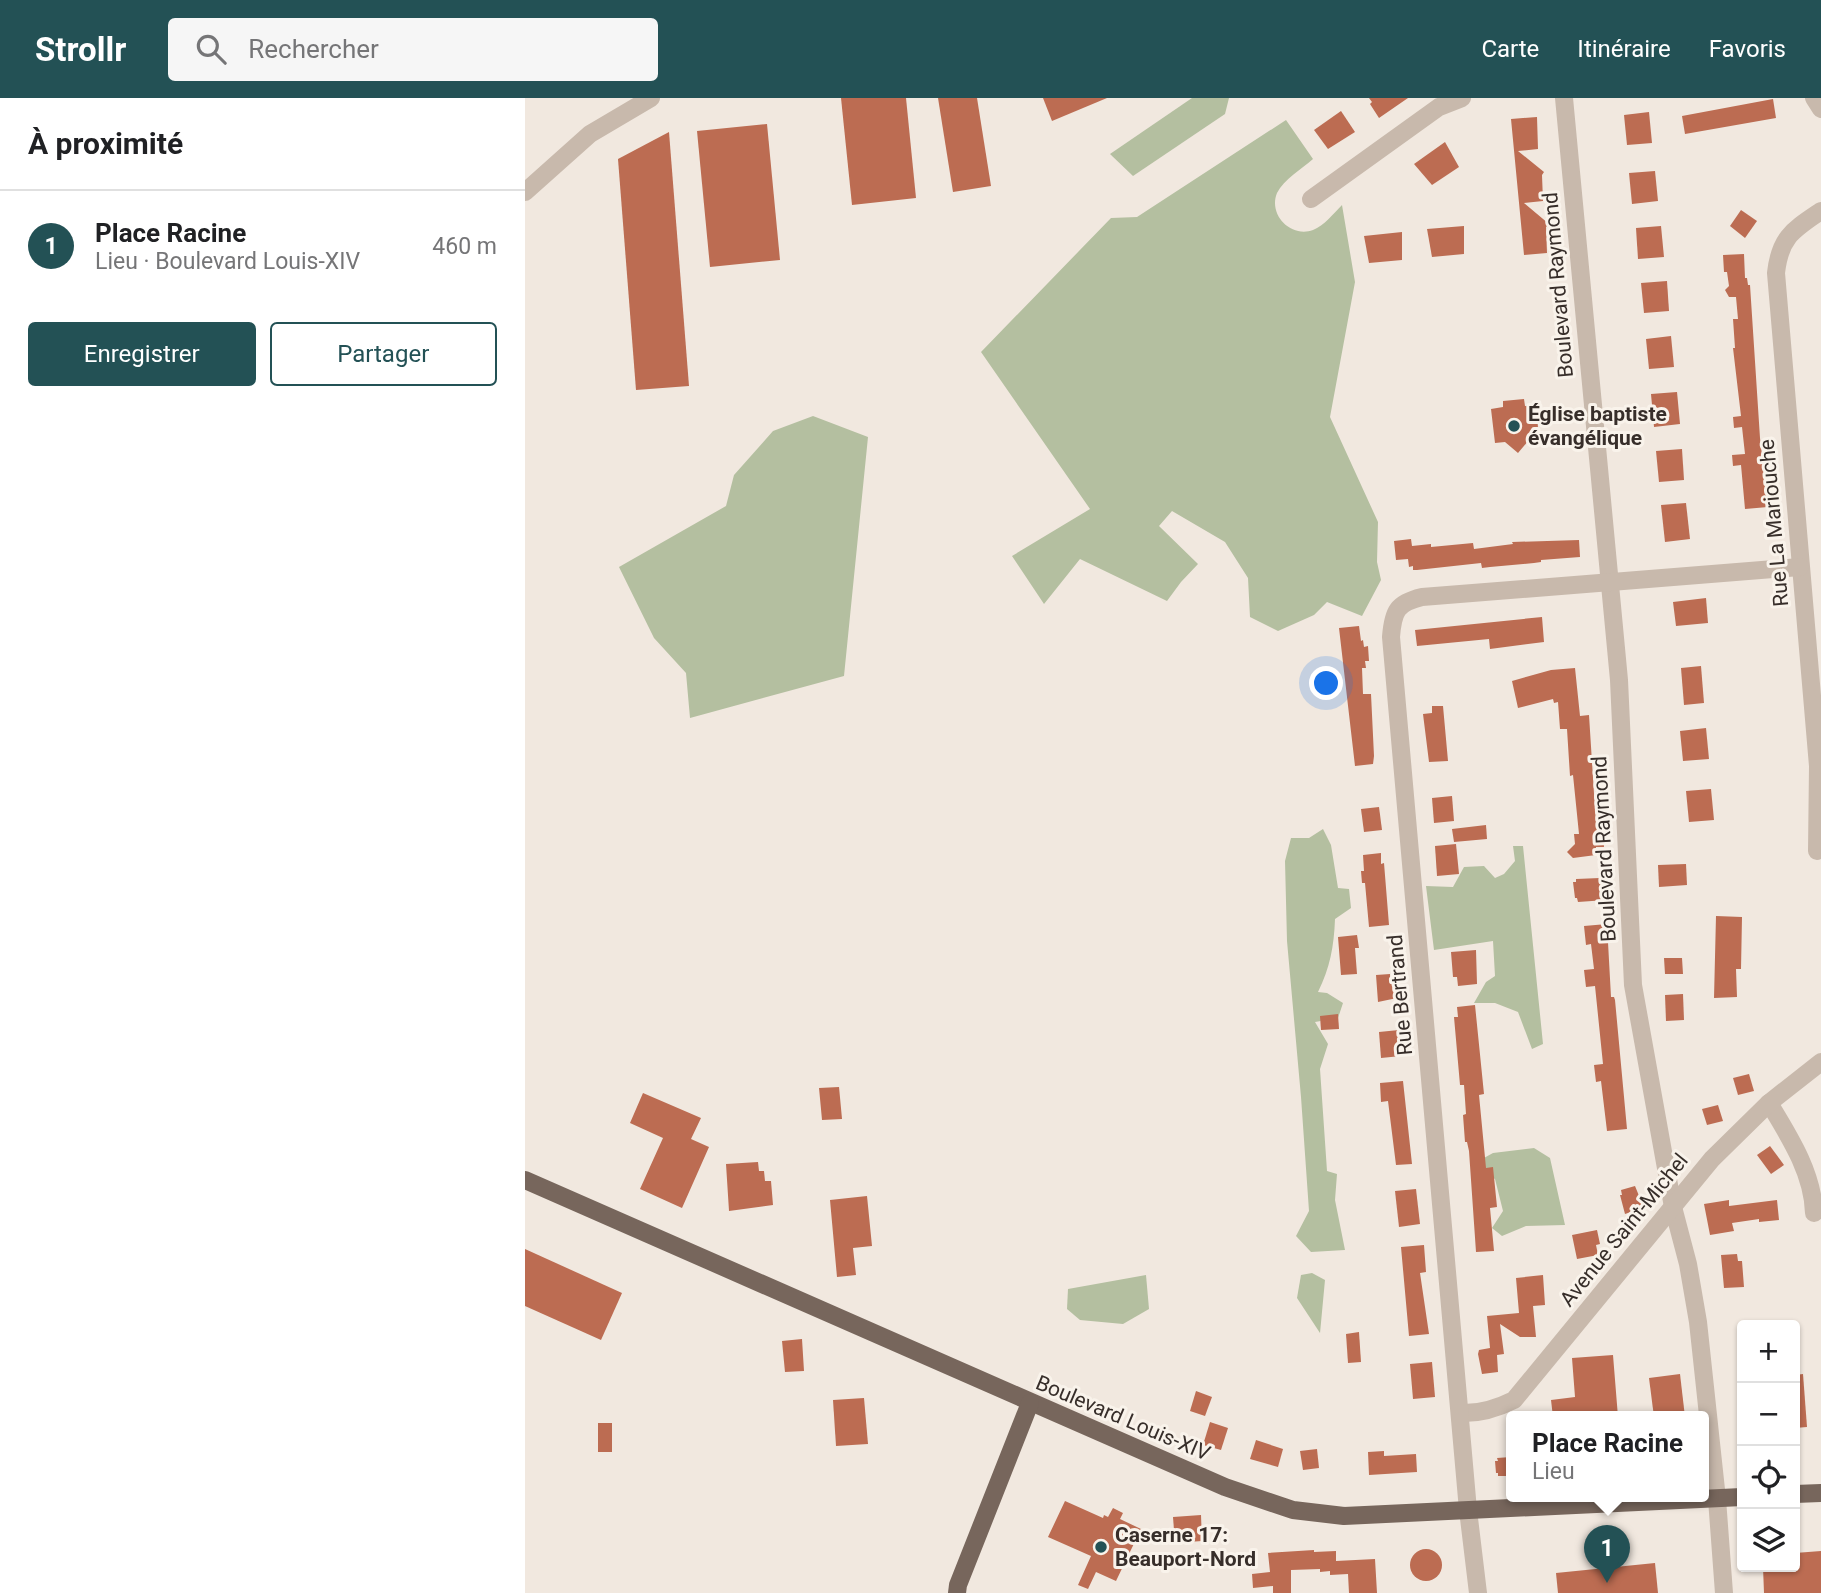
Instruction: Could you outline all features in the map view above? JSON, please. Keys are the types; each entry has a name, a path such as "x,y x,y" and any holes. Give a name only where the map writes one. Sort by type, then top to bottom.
{"main road":[{"name":"Boulevard Louis-XIV","path":"525,1180 1225,1487 1293,1510 1344,1516 1649,1502"},
{"path":"957,1593 1030,1402"},
{"path":"1800,1494 1821,1493"},
{"name":"Boulevard Louis-XIV","path":"1709,1499 1737,1497"}],"street":[{"path":"525,192 590,134 652,98"},
{"path":"1311,199 1439,107 1462,98"},
{"name":"Boulevard Raymond","path":"1564,98 1619,680 1633,985 1673,1207 1688,1264 1698,1322 1708,1411"},
{"path":"1814,98 1821,109"},
{"name":"Rue La Mariouche","path":"1817,851 1820,766 1800,568 1776,273 1778,256 1784,241 1794,229 1821,211"},
{"name":"Rue Bertrand","path":"1478,1593 1468,1510 1391,637 1392,622 1396,610 1406,601 1422,597 1800,568"},
{"name":"Avenue Saint-Michel","path":"1460,1413 1487,1411 1514,1400 1712,1159 1769,1103 1821,1062"},
{"path":"1769,1103 1795,1147 1814,1198 1814,1213"},
{"name":"Boulevard Raymond","path":"1709,1424 1724,1593"}],"green space":[{"path":"1192,98 1229,98 1225,114 1133,176 1110,154"},
{"path":"1286,120 1313,159 1277,193 1276,209 1283,223 1297,231 1313,230 1321,226 1342,205 1355,282 1330,417 1378,522 1377,562 1381,580 1362,616 1327,602 1314,615 1278,631 1250,617 1248,578 1225,542 1172,511 1159,526 1198,564 1167,601 1080,559 1044,604 1012,556 1090,509 981,352 1111,218 1137,217"},
{"path":"813,416 868,437 844,676 690,718 686,673 654,638 619,567 726,506 734,475 773,431"},
{"path":"1323,829 1331,845 1338,888 1349,889 1351,908 1335,919 1331,957 1318,992 1327,993 1343,1003 1338,1018 1315,1022 1328,1044 1320,1069 1327,1171 1337,1174 1335,1200 1345,1250 1311,1252 1296,1236 1309,1211 1287,941 1285,861 1291,838 1309,838"},
{"path":"1513,846 1523,846 1543,1044 1532,1049 1518,1012 1495,1003 1474,1003 1486,982 1495,976 1493,941 1434,950 1426,886 1453,887 1464,867 1484,866 1495,878 1504,874 1515,861"},
{"path":"1534,1148 1550,1158 1565,1225 1526,1226 1502,1236 1492,1228 1503,1211 1495,1179 1473,1164 1493,1153"},
{"path":"1312,1273 1325,1280 1320,1333 1297,1298 1301,1275"},
{"path":"1146,1275 1149,1309 1123,1324 1080,1320 1067,1309 1068,1289"}],"building":[{"path":"841,98 906,98 916,198 852,205"},
{"path":"938,98 977,98 991,186 953,192"},
{"path":"1043,98 1107,98 1052,121"},
{"path":"1369,98 1408,98 1379,118"},
{"path":"1773,99 1776,118 1685,134 1682,116"},
{"path":"1341,111 1355,132 1328,149 1314,130"},
{"path":"1649,112 1652,143 1627,145 1624,115"},
{"path":"1537,117 1538,149 1518,151 1544,172 1543,201 1524,203 1549,224 1546,227 1547,253 1524,255 1511,119"},
{"path":"767,124 780,260 710,267 697,131"},
{"path":"669,132 689,386 636,390 618,159"},
{"path":"1445,142 1459,167 1432,185 1414,164"},
{"path":"1655,171 1658,201 1632,204 1629,173"},
{"path":"1741,210 1757,221 1745,238 1730,226"},
{"path":"1464,226 1464,254 1432,257 1427,229"},
{"path":"1661,226 1664,257 1638,259 1636,228"},
{"path":"1402,232 1402,260 1369,263 1364,236"},
{"path":"1744,254 1745,278 1750,285 1760,438 1768,507 1745,509 1741,465 1733,466 1732,455 1745,454 1742,427 1734,428 1733,417 1741,416 1733,348 1733,319 1738,319 1736,297 1729,297 1725,290 1729,286 1727,272 1724,272 1723,255"},
{"path":"1667,281 1669,311 1644,313 1641,283"},
{"path":"1671,336 1674,367 1649,369 1646,339"},
{"path":"1677,392 1680,424 1654,427 1651,394"},
{"path":"1524,399 1525,406 1536,405 1539,439 1529,440 1518,453 1505,442 1495,443 1491,409 1503,407 1503,401"},
{"path":"1682,449 1684,480 1659,482 1656,451"},
{"path":"1686,503 1690,539 1665,542 1661,505"},
{"path":"1411,539 1412,546 1473,543 1474,549 1513,544 1512,542 1579,540 1580,557 1482,568 1481,563 1413,570 1413,566 1409,567 1408,559 1396,560 1394,541"},
{"path":"1706,598 1708,623 1676,626 1673,602"},
{"path":"1542,617 1544,642 1490,649 1489,639 1417,646 1415,630"},
{"path":"1359,626 1361,641 1363,640 1364,647 1368,646 1369,661 1365,661 1366,668 1362,668 1363,694 1371,694 1374,756 1373,764 1355,766 1339,628"},
{"path":"1701,666 1704,703 1684,705 1681,668"},
{"path":"1575,668 1580,716 1589,715 1596,825 1602,824 1604,847 1596,847 1596,855 1573,858 1567,852 1575,844 1574,834 1579,834 1573,775 1570,776 1567,729 1560,729 1558,702 1554,703 1553,699 1518,708 1512,681 1551,670"},
{"path":"1432,706 1443,706 1448,761 1429,762 1423,714 1432,713"},
{"path":"1706,728 1709,759 1683,761 1680,731"},
{"path":"1711,789 1714,820 1689,822 1686,791"},
{"path":"1452,796 1454,821 1434,823 1432,798"},
{"path":"1379,807 1382,830 1364,832 1361,809"},
{"path":"1486,825 1487,839 1454,842 1452,829"},
{"path":"1456,844 1459,874 1437,876 1435,846"},
{"path":"1381,853 1389,925 1369,927 1365,883 1362,883 1361,871 1364,871 1363,855"},
{"path":"1686,864 1687,885 1659,887 1658,865"},
{"path":"1605,878 1606,900 1578,902 1573,882 1576,882 1576,879"},
{"path":"1716,916 1742,917 1741,969 1736,969 1737,997 1714,998"},
{"path":"1607,924 1611,997 1615,1000 1627,1129 1607,1131 1601,1081 1596,1082 1594,1065 1603,1064 1595,986 1586,987 1584,970 1594,969 1591,944 1586,945 1584,926"},
{"path":"1357,935 1357,974 1341,975 1338,937"},
{"path":"1476,950 1477,984 1458,986 1457,977 1453,977 1451,952"},
{"path":"1664,958 1682,958 1683,974 1665,974"},
{"path":"1390,974 1390,978 1395,978 1397,998 1378,1002 1376,975"},
{"path":"1683,994 1684,1020 1666,1021 1665,995"},
{"path":"1475,1005 1484,1094 1479,1095 1486,1168 1493,1167 1497,1207 1490,1208 1494,1251 1476,1252 1469,1151 1465,1142 1463,1115 1466,1114 1464,1085 1460,1085 1454,1017 1458,1017 1457,1007"},
{"path":"1338,1014 1339,1029 1321,1030 1320,1016"},
{"path":"1399,1030 1401,1056 1381,1058 1379,1032"},
{"path":"1749,1074 1754,1091 1738,1095 1733,1078"},
{"path":"1403,1081 1412,1164 1396,1165 1388,1101 1381,1102 1380,1083"},
{"path":"839,1087 842,1119 822,1120 819,1088"},
{"path":"643,1093 701,1118 691,1139 709,1147 682,1208 640,1189 663,1138 630,1123"},
{"path":"1718,1105 1723,1121 1707,1125 1702,1109"},
{"path":"1770,1146 1784,1165 1771,1174 1757,1155"},
{"path":"758,1162 759,1171 764,1171 765,1181 771,1181 773,1205 729,1211 726,1164"},
{"path":"1635,1186 1644,1208 1625,1214 1621,1190"},
{"path":"1416,1189 1420,1224 1399,1227 1395,1191"},
{"path":"867,1196 872,1246 853,1248 856,1275 837,1277 830,1200"},
{"path":"1729,1200 1729,1206 1777,1200 1779,1220 1759,1222 1759,1219 1732,1223 1734,1231 1710,1235 1704,1204"},
{"path":"1597,1230 1600,1244 1596,1245 1598,1255 1577,1259 1572,1235"},
{"path":"1424,1245 1426,1272 1420,1273 1429,1334 1409,1336 1401,1247"},
{"path":"525,1249 622,1293 601,1340 525,1306"},
{"path":"1737,1254 1738,1261 1742,1261 1744,1287 1724,1288 1721,1255"},
{"path":"1543,1275 1545,1305 1533,1306 1536,1337 1520,1337 1500,1324 1504,1354 1497,1355 1498,1372 1482,1374 1479,1350 1490,1348 1487,1316 1519,1313 1516,1278"},
{"path":"1359,1332 1361,1362 1348,1363 1346,1334"},
{"path":"802,1339 804,1371 785,1372 782,1341"},
{"path":"1613,1355 1618,1411 1552,1411 1551,1400 1575,1397 1572,1358"},
{"path":"1432,1362 1435,1397 1413,1399 1410,1364"},
{"path":"1680,1374 1684,1411 1653,1411 1649,1378"},
{"path":"1800,1374 1803,1374 1807,1427 1800,1428 1800,1383"},
{"path":"1196,1391 1212,1397 1205,1416 1190,1411"},
{"path":"864,1398 868,1444 836,1446 833,1400"},
{"path":"1210,1422 1228,1428 1221,1450 1203,1445"},
{"path":"598,1423 612,1423 612,1452 598,1452"},
{"path":"1256,1440 1283,1449 1278,1467 1250,1459"},
{"path":"1317,1449 1319,1468 1303,1470 1300,1451"},
{"path":"1384,1451 1384,1456 1416,1454 1417,1472 1369,1475 1368,1452"},
{"path":"1506,1457 1506,1476 1498,1476 1496,1473 1497,1458"},
{"name":"Caserne 17: Beauport-Nord","path":"1065,1501 1103,1518 1104,1515 1108,1517 1113,1508 1123,1513 1120,1519 1141,1529 1116,1581 1096,1572 1088,1589 1078,1585 1091,1556 1048,1537"},
{"path":"1201,1515 1202,1541 1175,1543 1173,1517"},
{"path":"1426,1549 1437,1554 1442,1565 1437,1576 1426,1581 1415,1576 1410,1565 1415,1554"},
{"path":"1336,1551 1336,1561 1375,1559 1377,1593 1349,1593 1348,1574 1330,1575 1330,1571 1320,1572 1320,1569 1291,1570 1291,1593 1273,1593 1273,1586 1253,1588 1252,1574 1270,1572 1268,1553"},
{"path":"1821,1551 1821,1593 1764,1593 1763,1572 1800,1572 1800,1553"},
{"path":"1655,1563 1658,1593 1558,1593 1556,1573"}],"place":[{"name":"Église baptiste évangélique","path":"1514,426"},
{"name":"Caserne 17: Beauport-Nord","path":"1101,1547"},
{"name":"Place Racine","path":"1607,1583"}]}
